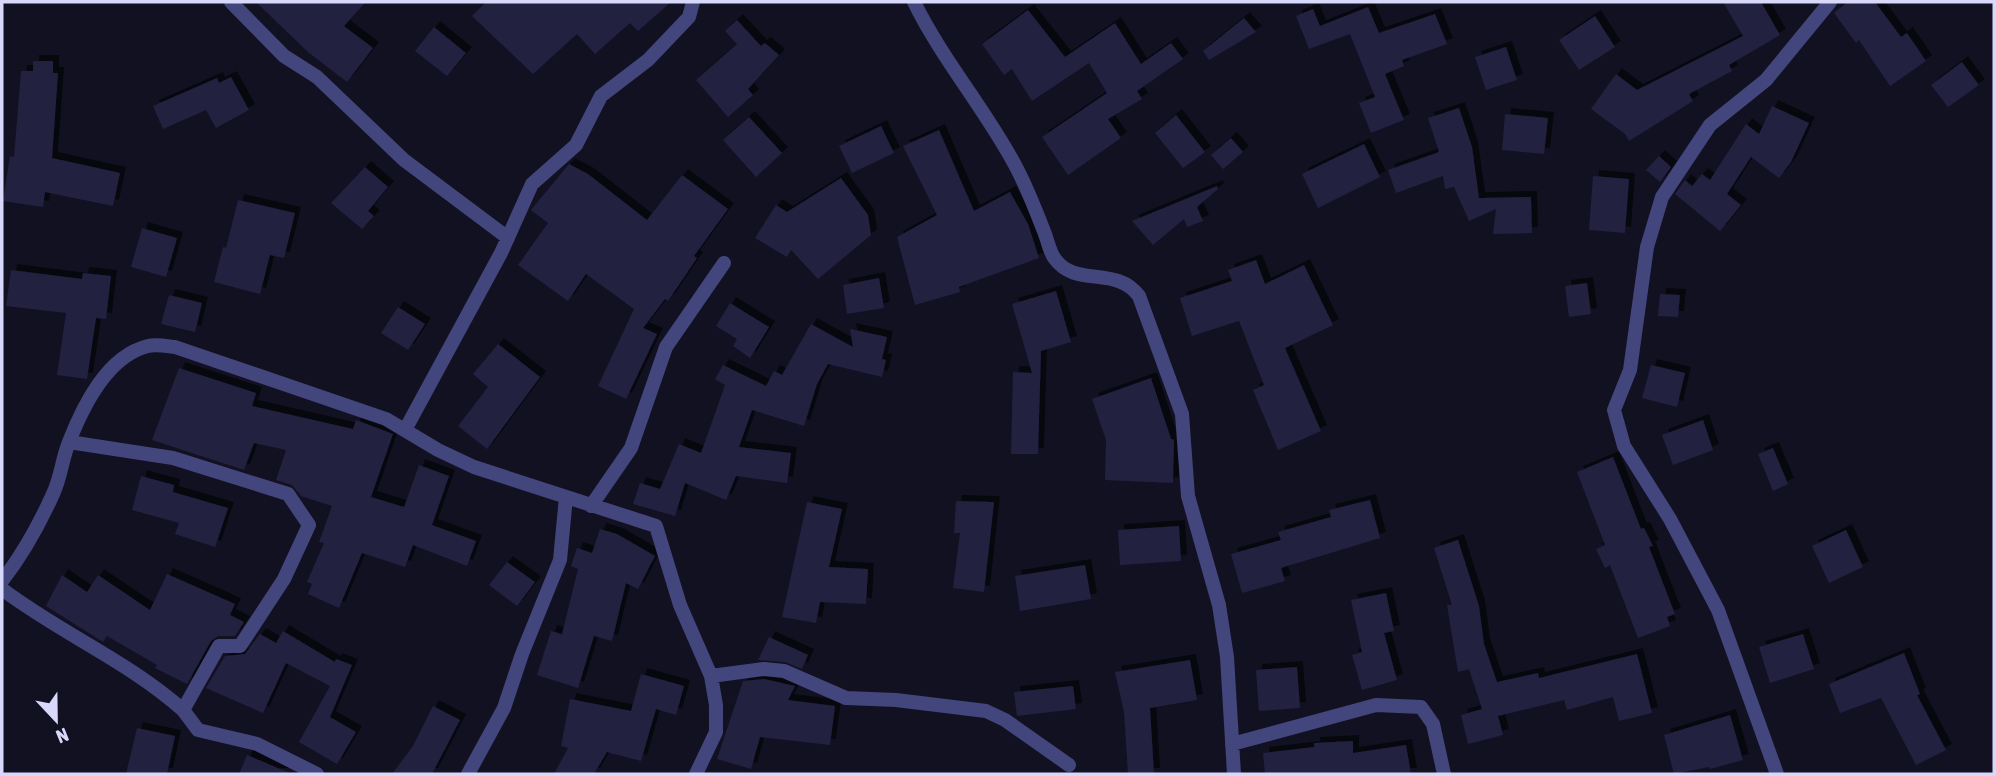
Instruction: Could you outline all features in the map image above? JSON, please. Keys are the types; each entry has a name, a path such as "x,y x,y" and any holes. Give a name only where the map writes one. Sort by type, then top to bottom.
{"street":[{"path":"231,2 284,55 317,77 404,160 508,238"},
{"path":"405,430 508,238 533,184 576,145 601,96 648,60 690,17 693,2"},
{"path":"914,2 925,25 994,125 1019,172 1054,259 1080,274 1116,278 1132,285 1139,296 1182,414 1188,496 1219,605 1227,657 1234,774"},
{"path":"1777,774 1718,610 1670,519 1624,446 1614,410 1630,370 1647,247 1662,197 1710,125 1766,80 1830,2"},
{"path":"591,506 631,448 666,346 724,263"},
{"path":"2,582 22,556 54,491 69,442 99,384 118,361 150,345 188,351 386,419 474,467 656,526 680,605 710,677 716,705 716,732 696,774"},
{"path":"69,442 173,458 288,494 309,525 284,579 240,646 219,646 183,710"},
{"path":"468,774 504,708 559,560 566,497"},
{"path":"2,589 40,618 158,688 183,710 198,730 257,744 317,774"},
{"path":"710,677 764,669 784,671 846,698 896,700 986,711 1005,720 1069,765"},
{"path":"1232,744 1377,705 1421,707 1433,724 1444,774"}],"building":[{"path":"256,2 366,2 344,26 373,48 347,82 308,52"},
{"path":"486,2 671,2 638,31 630,23 595,54 577,34 533,74 472,16"},
{"path":"1723,2 1761,2 1780,35 1729,65 1732,71 1689,94 1693,101 1629,141 1625,134 1591,109 1616,74 1637,90 1743,36"},
{"path":"1847,2 1875,2 1901,37 1907,33 1926,61 1890,86 1859,40 1856,43 1834,13"},
{"path":"1368,7 1379,33 1435,14 1447,44 1402,60 1404,66 1385,74 1404,120 1371,133 1359,103 1375,97 1350,34 1309,49 1296,16 1313,9 1320,26"},
{"path":"1028,10 1065,57 1115,23 1141,64 1171,43 1183,59 1137,91 1142,99 1108,119 1121,138 1068,175 1042,137 1107,93 1089,63 1032,101 1012,69 1004,75 982,44"},
{"path":"1595,16 1615,47 1579,70 1559,40"},
{"path":"1244,18 1256,32 1209,60 1203,51"},
{"path":"737,20 761,46 765,43 779,55 748,89 753,95 728,117 696,80 737,44 725,31"},
{"path":"434,27 466,53 447,76 415,51"},
{"path":"1506,47 1517,80 1486,90 1475,57"},
{"path":"33,61 53,61 53,73 58,73 52,158 120,173 113,206 45,192 43,207 3,201 10,156 14,157 21,71 33,71"},
{"path":"1962,62 1979,85 1948,107 1931,85"},
{"path":"231,77 249,110 216,128 206,110 163,129 153,106 217,78 219,83"},
{"path":"1772,106 1809,123 1791,162 1779,178 1751,157 1727,194 1741,205 1720,231 1675,194 1685,180 1692,186 1702,174 1710,180 1746,124 1759,134"},
{"path":"1459,108 1472,147 1479,198 1531,197 1532,233 1493,234 1496,209 1469,221 1454,187 1445,189 1443,176 1396,193 1388,170 1439,152 1428,118"},
{"path":"1505,114 1548,118 1544,154 1502,150"},
{"path":"1176,115 1205,152 1183,168 1155,133"},
{"path":"749,117 782,153 756,177 723,140"},
{"path":"881,126 894,153 852,173 839,146"},
{"path":"939,130 974,211 1010,192 1028,224 1039,258 959,287 960,292 915,305 897,237 937,215 903,146"},
{"path":"1231,138 1243,152 1223,169 1211,155"},
{"path":"1364,144 1380,177 1318,208 1302,174"},
{"path":"1659,156 1671,167 1660,182 1646,170"},
{"path":"569,164 588,174 647,220 682,175 728,209 694,256 697,258 668,301 665,299 643,328 657,334 626,399 598,386 634,309 586,274 568,301 518,265 548,223 531,210"},
{"path":"365,167 388,187 368,211 374,216 362,229 331,203"},
{"path":"1593,176 1629,179 1625,233 1589,230"},
{"path":"841,178 868,215 871,235 818,279 791,250 787,257 755,238 776,205 787,212"},
{"path":"1217,186 1218,189 1197,207 1203,221 1187,227 1184,219 1153,245 1132,221"},
{"path":"238,200 295,213 284,258 270,255 260,294 214,282"},
{"path":"142,228 177,238 166,277 131,267"},
{"path":"1256,260 1265,284 1304,265 1333,325 1285,348 1321,431 1278,450 1253,390 1264,385 1239,321 1192,336 1180,298 1232,281 1228,270"},
{"path":"11,270 82,279 83,273 111,276 106,319 96,318 87,379 57,375 66,313 6,306"},
{"path":"879,278 884,308 847,314 843,285"},
{"path":"1587,283 1591,314 1569,317 1565,286"},
{"path":"1056,291 1071,342 1041,351 1038,454 1011,454 1013,372 1032,373 1012,304"},
{"path":"1660,294 1680,295 1678,317 1658,316"},
{"path":"169,295 202,303 195,332 161,324"},
{"path":"730,303 769,327 750,358 733,346 737,339 716,326"},
{"path":"398,307 425,324 408,350 381,333"},
{"path":"811,324 853,347 850,329 887,337 882,359 886,360 882,377 828,364 817,384 804,426 752,410 739,447 791,453 787,483 736,476 726,500 685,483 675,516 633,504 640,483 660,489 679,444 701,453 725,385 715,379 723,365 766,386 774,371 782,375"},
{"path":"498,344 540,377 487,449 458,426 488,387 473,374"},
{"path":"1651,365 1685,373 1677,407 1642,398"},
{"path":"179,368 256,393 252,406 353,429 356,420 393,434 371,497 404,507 419,465 449,476 432,525 476,541 467,566 413,545 405,567 362,553 339,608 308,594 312,584 307,582 324,543 319,542 332,506 301,496 292,485 276,480 286,450 254,443 244,470 152,440"},
{"path":"1151,378 1171,439 1174,440 1173,483 1105,480 1106,440 1092,399"},
{"path":"1703,420 1713,450 1673,465 1662,435"},
{"path":"1773,448 1788,484 1773,491 1758,454"},
{"path":"1613,457 1641,529 1644,528 1653,546 1649,547 1675,614 1667,617 1670,626 1638,638 1610,565 1605,568 1596,549 1605,545 1577,472"},
{"path":"141,476 174,485 173,492 228,508 215,547 175,534 179,523 132,510"},
{"path":"1370,500 1380,538 1281,568 1285,581 1242,593 1231,554 1281,540 1278,532 1331,517 1329,510"},
{"path":"956,501 994,502 984,592 953,588 960,533 954,533"},
{"path":"807,502 842,509 829,567 868,569 866,604 820,602 816,623 782,617"},
{"path":"1179,526 1181,561 1120,565 1118,530"},
{"path":"600,529 617,534 655,556 638,589 626,583 612,641 594,636 578,688 537,675 551,631 562,634 578,569 571,566 577,548 592,553"},
{"path":"1846,530 1863,567 1829,583 1812,546"},
{"path":"1458,540 1479,606 1484,644 1497,682 1538,673 1539,678 1637,654 1652,713 1619,721 1613,697 1567,710 1564,700 1498,716 1503,735 1468,744 1461,715 1482,709 1469,669 1458,672 1447,605 1452,605 1434,548"},
{"path":"507,562 535,582 517,606 489,585"},
{"path":"1085,565 1091,599 1020,611 1015,576"},
{"path":"167,574 235,604 230,615 244,622 235,636 218,636 211,641 187,684 155,668 157,665 107,636 103,642 46,606 62,575 87,592 98,575 150,610"},
{"path":"1386,593 1394,631 1384,633 1397,680 1362,690 1352,655 1362,652 1351,600"},
{"path":"283,631 335,662 336,659 352,665 330,717 356,732 337,764 299,742 330,686 286,663 263,713 206,688 225,656 245,654 260,634 276,643"},
{"path":"1803,634 1814,669 1770,683 1759,647"},
{"path":"769,637 808,655 802,669 785,662 758,660"},
{"path":"1904,653 1920,694 1917,695 1946,750 1916,765 1881,698 1840,713 1829,684"},
{"path":"1190,660 1197,700 1150,708 1154,774 1128,774 1124,712 1115,672"},
{"path":"1297,667 1300,708 1259,711 1256,670"},
{"path":"641,674 684,686 676,715 656,709 641,761 607,752 594,774 554,774 568,748 561,746 570,699 631,711"},
{"path":"764,679 795,686 788,700 835,706 830,745 760,737 751,769 717,759 743,681"},
{"path":"1073,686 1076,709 1017,716 1014,692"},
{"path":"433,706 460,720 432,774 392,774 413,746"},
{"path":"1730,715 1743,760 1710,769 1709,767 1674,774 1664,735"},
{"path":"137,728 175,736 167,774 126,774"},
{"path":"1353,741 1353,753 1406,745 1411,774 1265,774 1263,753 1314,747 1314,743"},
{"path":"247,755 292,774 239,774"}]}
